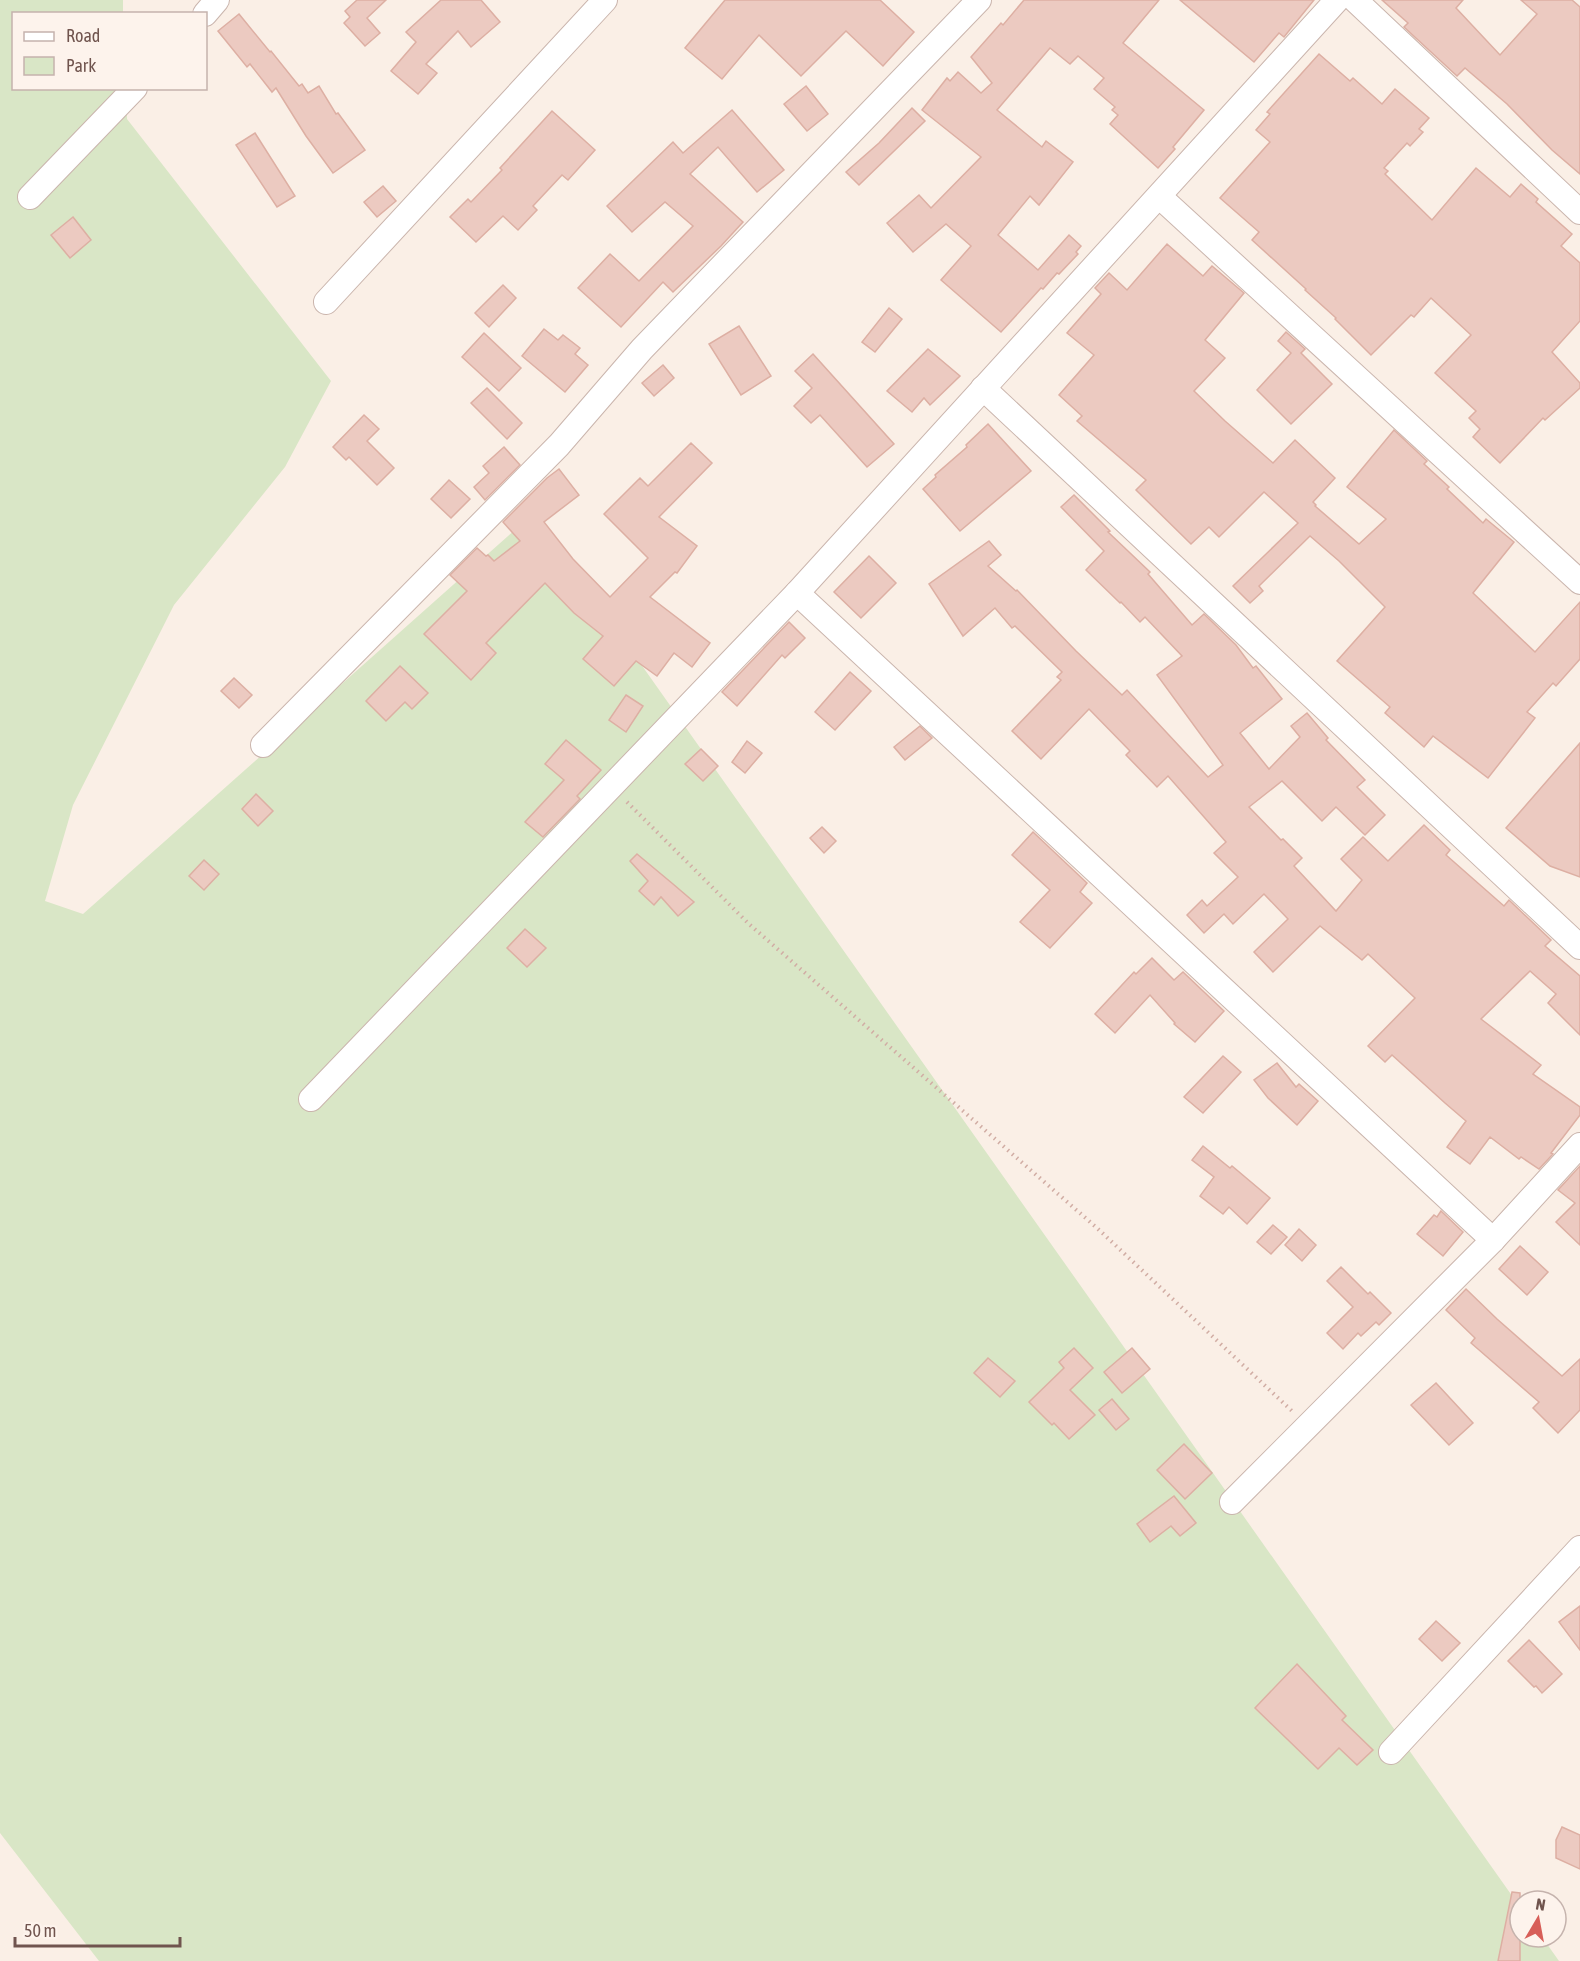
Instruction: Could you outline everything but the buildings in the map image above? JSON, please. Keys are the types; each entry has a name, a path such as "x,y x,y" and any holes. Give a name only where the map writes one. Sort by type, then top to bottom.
{"street":[{"path":"207,12 217,0"},
{"path":"326,302 605,0"},
{"path":"263,745 559,445 642,349 979,0"},
{"path":"311,1099 797,594 1338,0"},
{"path":"1355,0 1580,212"},
{"path":"30,197 133,90"},
{"path":"1160,197 1580,582"},
{"path":"983,388 1580,947"},
{"path":"797,594 1493,1240"},
{"path":"1232,1502 1493,1240 1580,1144"},
{"path":"1391,1752 1580,1548"}],"path":[{"path":"612,787 749,924 1097,1228 1308,1426"}],"green space":[{"path":"0,0 123,0 123,12 12,12 12,90 126,90 127,119 331,381 285,467 174,605 73,805 45,901 83,914 534,513 1508,1890 1508,1949 1550,1949 1559,1961 99,1961 0,1833"}]}
